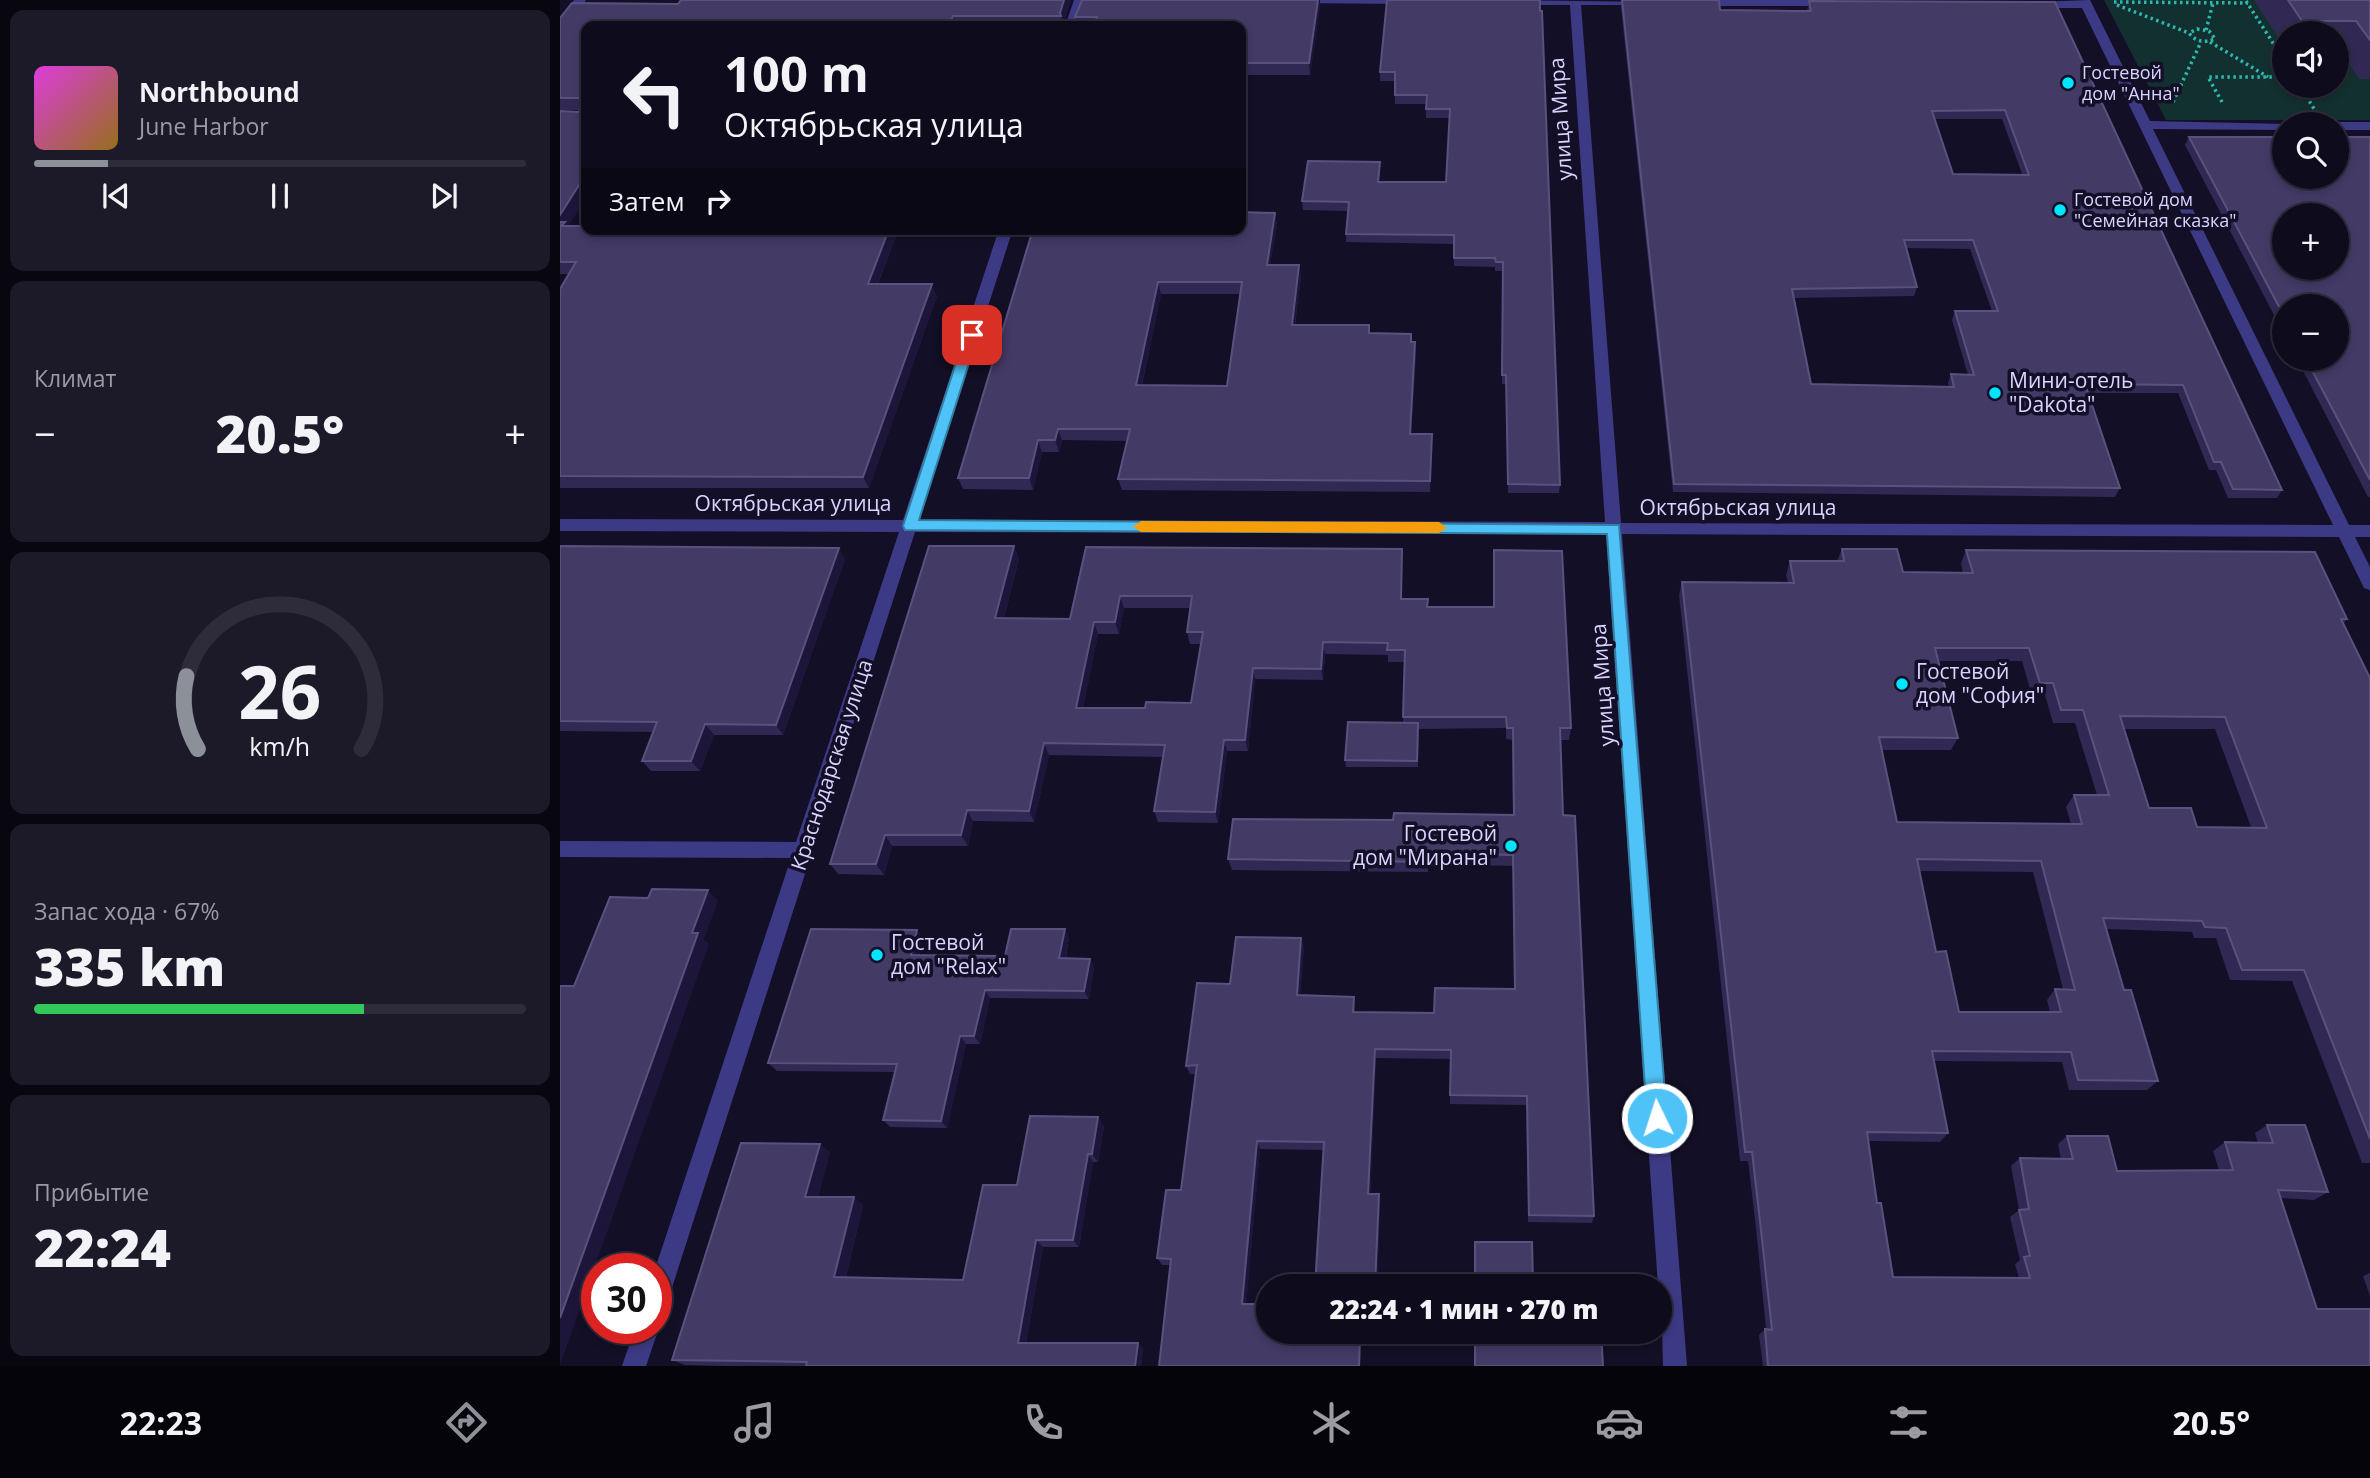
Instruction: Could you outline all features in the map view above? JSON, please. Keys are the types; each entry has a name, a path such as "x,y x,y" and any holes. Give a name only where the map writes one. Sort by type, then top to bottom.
{"street":[{"path":"560,27 580,0"},
{"path":"1074,21 1080,0"},
{"path":"1287,0 1423,1"},
{"name":"улица Мира","path":"1575,1 1675,1366"},
{"path":"1504,2 1654,2"},
{"path":"1682,2 1850,4"},
{"path":"2017,4 2085,2 2370,584"},
{"path":"2146,125 2272,126"},
{"path":"2349,126 2370,126"},
{"name":"Краснодарская улица","path":"671,1253 1004,235"},
{"name":"Октябрьская улица","path":"560,524 2370,531"},
{"path":"560,849 804,850"},
{"path":"635,1366 642,1344"}],"path":[{"path":"2269,77 2210,42 2201,42 2189,33 2110,2 2247,1 2272,41"},
{"path":"2206,30 2213,3"},
{"path":"2189,33 2193,30 2206,30 2214,35 2215,39 2210,42"},
{"path":"2173,103 2201,42"},
{"path":"2224,106 2208,77 2269,77"}],"green space":[{"path":"2104,0 2365,0 2370,7 2370,120 2349,120 2349,112 2272,112 2272,120 2166,120"}],"building":[{"path":"681,0 1064,0 1061,16 953,16 951,21 581,21 581,100 560,98 560,18 572,3 678,4"},
{"path":"1082,0 1318,0 1309,63 1246,63 1246,21 1096,21 1097,17 1075,17"},
{"path":"1387,0 1540,0 1560,485 1508,484 1506,375 1502,375 1503,262 1496,262 1495,258 1454,258 1454,235 1346,234 1349,202 1302,201 1308,161 1380,162 1378,182 1446,182 1450,109 1426,109 1427,95 1395,95 1395,72 1380,72"},
{"path":"1622,0 1719,0 1720,10 1793,11 1811,11 1809,1 2055,2 2282,490 2233,489 2221,462 2214,462 2183,385 2085,384 2120,488 1674,484","holes":["2005,110 2029,175 1953,174 1932,111","1904,240 1973,240 1998,311 1955,311 1974,375 1951,374 1954,387 1811,384 1792,289 1917,287"]},
{"path":"2288,0 2370,0 2370,40 2356,21 2302,21"},
{"path":"581,105 581,182 560,215 560,111 579,112"},
{"path":"2189,137 2272,137 2272,189 2349,189 2349,137 2370,137 2370,480 2312,371 2349,371 2349,294 2272,294"},
{"path":"1246,212 1275,213 1267,265 1299,265 1292,325 1369,325 1369,333 1411,334 1411,342 1415,342 1410,434 1432,434 1430,481 1118,479 1130,429 1058,429 1055,440 1038,440 1029,478 958,478 1031,235 1246,235","holes":["1158,282 1242,282 1227,386 1136,385"]},
{"path":"560,222 565,222 561,226 581,226 581,235 887,235 868,284 932,284 863,477 560,476 560,289 576,262 560,262"},
{"path":"560,546 839,548 776,725 705,724 691,761 642,761 657,722 560,721"},
{"path":"929,546 1014,546 995,618 1070,619 1086,547 1402,549 1401,599 1428,599 1427,607 1494,607 1494,550 1562,551 1571,728 1560,728 1563,815 1575,816 1594,1216 1529,1215 1527,1096 1450,1095 1451,1050 1375,1049 1368,1194 1379,1194 1376,1274 1316,1274 1324,1142 1257,1141 1242,1304 1256,1304 1256,1344 1360,1344 1359,1366 1159,1366 1171,1259 1157,1258 1166,1190 1181,1190 1197,1065 1186,1066 1197,983 1230,984 1236,937 1301,938 1297,995 1354,997 1353,1012 1434,1013 1435,988 1515,989 1513,855 1428,853 1428,862 1228,859 1233,819 1393,820 1394,813 1514,815 1513,728 1507,728 1506,717 1403,717 1405,650 1387,650 1388,643 1323,642 1321,669 1253,668 1245,740 1224,740 1215,812 1154,811 1165,745 1044,743 1029,811 967,810 961,835 885,835 876,864 830,864","holes":["1120,596 1192,596 1187,632 1203,632 1191,703 1146,702 1145,708 1076,708 1094,622 1115,622"]},
{"path":"1842,549 1897,549 1903,572 1973,573 1966,550 2315,552 2347,619 2341,619 2370,678 2370,1139 2304,970 2242,970 2226,928 2205,927 2202,921 2103,918 2124,990 2131,990 2158,1081 2078,1080 2071,1052 1932,1051 1948,1133 1867,1132 1877,1203 1881,1203 1893,1277 2030,1278 2024,1257 2030,1256 2019,1210 2029,1209 2020,1158 2073,1159 2067,1136 2108,1136 2117,1171 2233,1170 2225,1142 2273,1143 2267,1125 2305,1125 2328,1192 2278,1190 2317,1309 2370,1309 2370,1366 1768,1366 1765,1329 1772,1330 1752,1152 1745,1152 1682,582 1794,583 1790,561 1844,561","holes":["1935,648 2029,648 2040,683 2053,683 2061,710 2083,710 2109,795 2074,795 2082,824 1897,822 1879,737 1958,738","2120,716 2225,717 2267,828 2197,827 2191,808 2149,808","1917,859 2041,861 2075,990 2055,989 2061,1012 1959,1012 1946,951 1936,952"]},
{"path":"1348,722 1418,723 1417,761 1345,760"},
{"path":"652,889 708,890 692,933 698,933 583,1253 581,1253 560,1318 560,986 574,986 610,897 648,898"},
{"path":"811,929 917,930 911,955 1005,956 1011,929 1065,929 1059,958 1090,959 1084,991 985,990 974,1036 960,1036 941,1121 883,1120 897,1064 768,1063"},
{"path":"1030,1116 1098,1117 1092,1154 1088,1154 1073,1240 1036,1240 1018,1343 1138,1343 1135,1366 806,1366 807,1362 672,1360 741,1143 820,1144 805,1197 854,1197 834,1277 963,1280 983,1185 1017,1185"},
{"path":"1475,1242 1532,1242 1533,1274 1475,1274"},
{"path":"1475,1344 1602,1344 1603,1366 1475,1366"}],"slow traffic":[{"path":"1141,527 1439,528"}],"place":[{"name":"Гостевой дом \"Анна\"","path":"2068,83"},
{"name":"Гостевой дом \"Семейная сказка\"","path":"2060,210"},
{"name":"Мини-отель \"Dakota\"","path":"1995,393"},
{"name":"Гостевой дом \"София\"","path":"1902,684"},
{"name":"Гостевой дом \"Мирана\"","path":"1511,846"},
{"name":"Гостевой дом \"Relax\"","path":"877,955"}],"route":[{"path":"972,335 910,526 1614,528 1657,1118"}]}
